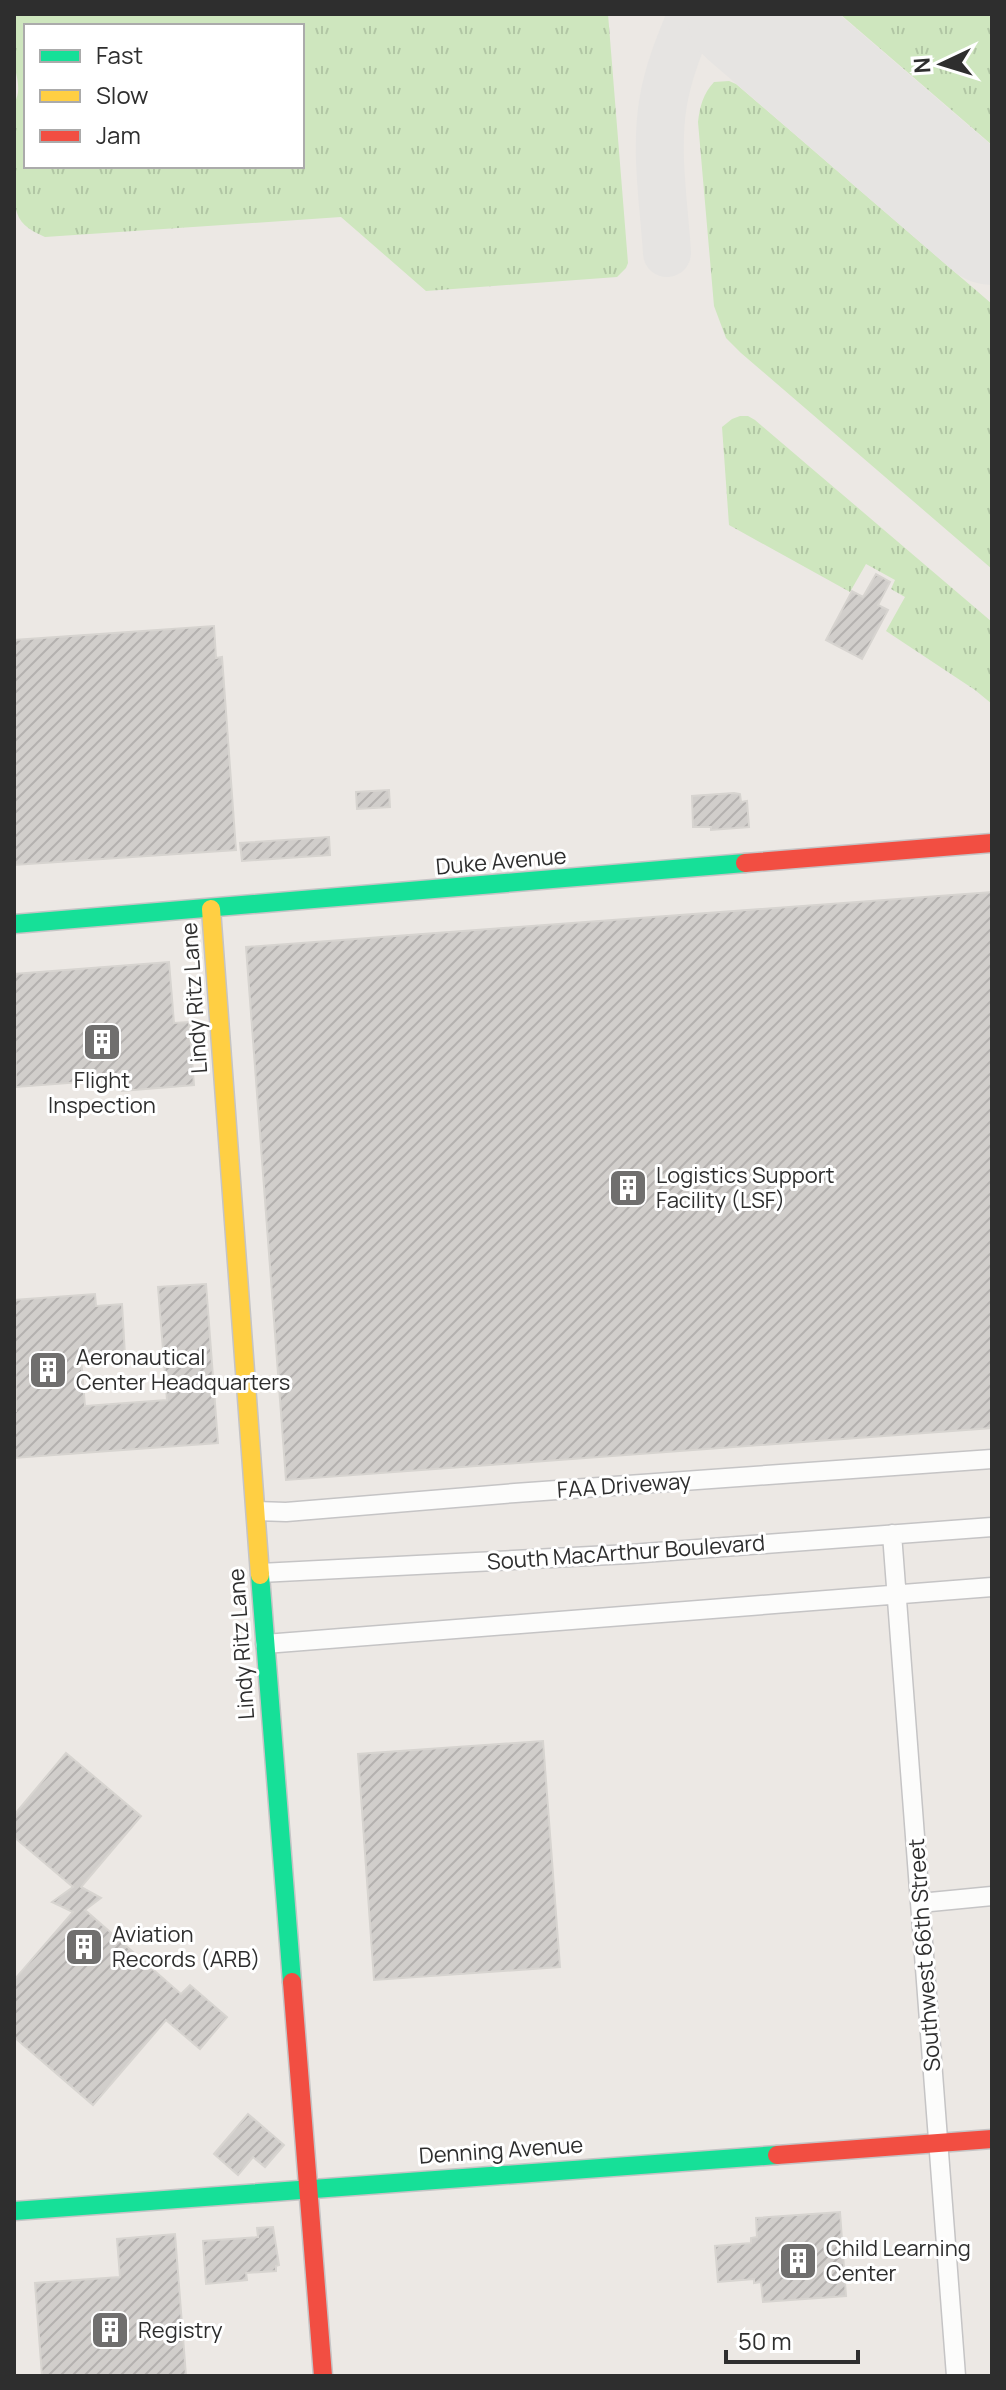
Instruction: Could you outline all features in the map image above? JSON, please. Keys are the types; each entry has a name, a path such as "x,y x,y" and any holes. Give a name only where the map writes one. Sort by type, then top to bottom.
{"street":[{"name":"Duke Avenue","path":"14,924 992,843"},
{"name":"Lindy Ritz Lane","path":"211,909 323,2376"},
{"name":"FAA Driveway","path":"256,1511 286,1512 992,1459"},
{"name":"South MacArthur Boulevard","path":"260,1573 630,1554 992,1527"},
{"name":"Southwest 66th Street","path":"892,1534 956,2376"},
{"path":"265,1644 992,1587"},
{"path":"920,1903 992,1896"},
{"name":"Denning Avenue","path":"14,2211 992,2139"}],"green space":[{"path":"14,14 608,14 628,263 617,277 426,291 341,217 45,237 22,222 15,203 14,103 18,87 14,60"},
{"path":"840,14 992,14 992,145"},
{"path":"729,81 992,304 992,569 726,338 714,306 698,122 703,100 710,87 714,82"},
{"path":"740,416 755,420 992,622 992,704 886,631 905,597 891,589 895,580 866,564 850,592 729,525 722,427"}],"building":[{"path":"876,574 890,582 878,605 888,610 862,659 826,640 852,591 863,597"},
{"path":"214,626 216,658 222,657 236,850 14,865 14,640"},
{"path":"389,790 390,807 357,809 356,792"},
{"path":"740,794 741,802 747,801 749,827 711,830 711,827 693,827 692,796"},
{"path":"329,837 330,855 242,861 240,843"},
{"name":"Logistics Support Facility (LSF)","path":"992,892 992,1428 286,1480 246,947"},
{"name":"Flight Inspection","path":"169,962 174,1023 189,1022 194,1085 122,1091 121,1079 16,1087 14,974"},
{"name":"Aeronautical Center Headquarters","path":"206,1284 218,1443 14,1458 14,1300 95,1294 96,1306 122,1304 125,1355 81,1358 85,1406 167,1400 158,1287"},
{"path":"543,1741 560,1967 374,1980 358,1754"},
{"name":"Aviation Records (ARB)","path":"66,1753 141,1816 81,1887 101,1898 85,1910 181,1994 190,1985 227,2017 200,2049 166,2020 93,2105 14,2037 14,1980 73,1912 52,1902 73,1887 14,1837 14,1815"},
{"path":"248,2114 284,2145 265,2167 253,2157 238,2175 214,2154"},
{"name":"Child Learning Center","path":"840,2212 846,2296 763,2302 761,2282 754,2283 754,2279 718,2282 715,2246 751,2243 751,2238 757,2237 756,2218"},
{"path":"273,2227 279,2265 276,2271 246,2273 247,2280 206,2284 203,2241 258,2237 257,2228"},
{"name":"Registry","path":"175,2234 186,2376 42,2376 35,2283 120,2277 117,2239"}],"taxiway":[{"path":"667,253 660,159 661,122 671,69 692,14"}],"runway":[{"path":"747,14 992,225"}],"traffic: fast":[{"path":"14,924 745,863"},
{"path":"260,1575 292,1982"},
{"path":"14,2211 777,2155"}],"traffic: slow":[{"path":"211,909 260,1575"}],"traffic: jam":[{"path":"745,863 992,843"},
{"path":"292,1982 323,2376"},
{"path":"777,2155 992,2139"}],"place":[{"name":"Flight Inspection","path":"102,1042"},
{"name":"Logistics Support Facility (LSF)","path":"628,1188"},
{"name":"Aeronautical Center Headquarters","path":"48,1370"},
{"name":"Aviation Records (ARB)","path":"84,1947"},
{"name":"Child Learning Center","path":"798,2261"},
{"name":"Registry","path":"110,2330"}]}
